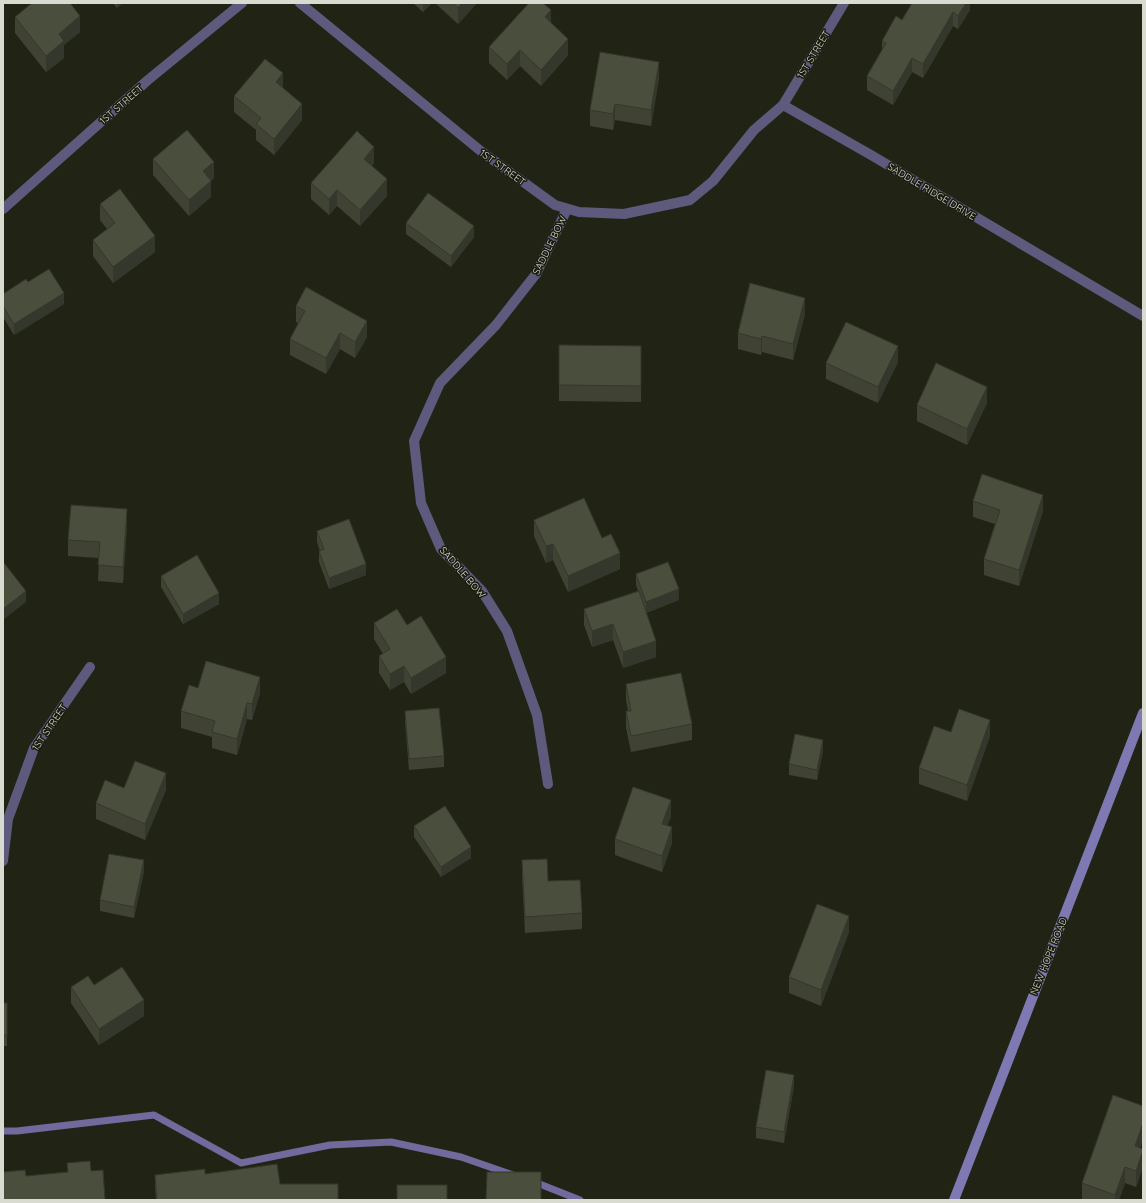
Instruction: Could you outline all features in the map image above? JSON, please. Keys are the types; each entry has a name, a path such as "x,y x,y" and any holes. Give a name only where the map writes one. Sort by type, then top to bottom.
{"street":[{"name":"1ST STREET","path":"3,209 148,80 242,3"},
{"name":"1ST STREET","path":"300,3 482,152 555,205 579,212 624,214 690,200 713,181 754,130 783,105 844,3"},
{"name":"SADDLE RIDGE DRIVE","path":"783,105 871,155 1143,316"},
{"name":"SADDLE BOW","path":"548,784 537,716 507,631 482,591 441,549 421,503 414,441 440,383 496,324 536,274 567,209"},
{"name":"1ST STREET","path":"3,861 8,819 34,748 90,667"},
{"name":"NEW HOPE ROAD","path":"954,1200 1143,713"}],"building":[{"path":"32,3 70,3 80,16 59,34 64,41 46,56 15,17"},
{"path":"453,3 462,3 458,8"},
{"path":"529,3 543,3 551,10 545,17 568,39 541,70 520,50 507,64 489,47"},
{"path":"912,3 966,3 958,16 953,12 923,64 912,58 893,91 867,76 886,43 882,41 896,16 902,20"},
{"path":"600,52 659,62 651,110 615,104 613,114 590,110"},
{"path":"265,59 283,73 276,82 302,104 274,139 256,124 261,118 234,96"},
{"path":"187,130 214,162 203,171 211,181 189,200 153,159"},
{"path":"357,131 374,147 364,159 387,179 360,210 337,190 329,199 311,183"},
{"path":"120,189 155,236 113,267 93,240 115,223 100,204"},
{"path":"428,193 474,226 451,256 406,223"},
{"path":"49,269 64,293 14,324 3,306 3,294 26,279 28,282"},
{"path":"750,283 805,298 793,344 762,336 761,339 738,333"},
{"path":"306,287 367,321 355,342 340,333 326,358 290,339 305,311 296,306"},
{"path":"846,322 898,346 878,387 826,363"},
{"path":"559,345 641,346 641,386 559,385"},
{"path":"936,363 987,387 967,429 917,405"},
{"path":"982,474 1043,495 1019,570 984,559 1000,510 973,501"},
{"path":"584,498 602,538 611,534 620,553 568,576 553,544 546,546 534,520"},
{"path":"71,505 127,509 123,567 98,565 100,542 68,540"},
{"path":"349,519 366,564 329,578 319,551 324,549 317,531"},
{"path":"197,555 219,593 183,614 161,576"},
{"path":"668,562 679,589 646,602 636,574"},
{"path":"4,563 26,591 3,609 3,564"},
{"path":"639,591 656,641 623,652 613,624 592,631 584,609"},
{"path":"397,609 407,625 421,616 446,657 411,678 404,666 390,674 379,656 390,649 374,623"},
{"path":"206,661 260,677 252,704 247,703 237,739 212,732 215,721 181,711 189,685 198,688"},
{"path":"681,673 692,724 631,736 626,711 631,711 626,684"},
{"path":"439,708 444,756 409,759 405,711"},
{"path":"959,709 990,720 967,785 919,768 934,726 951,732"},
{"path":"795,734 823,740 817,770 789,764"},
{"path":"135,761 166,773 145,824 96,803 105,780 124,788"},
{"path":"633,787 671,800 662,824 672,827 662,856 615,839"},
{"path":"445,806 471,847 441,867 414,826"},
{"path":"109,854 144,860 134,907 100,900"},
{"path":"547,859 548,881 580,880 582,913 525,917 522,860"},
{"path":"817,904 849,916 821,990 789,977"},
{"path":"122,967 144,1000 99,1029 71,987 88,976 94,985"},
{"path":"3,1003 7,1003 7,1035 3,1035"},
{"path":"766,1070 794,1075 784,1132 756,1127"},
{"path":"1113,1095 1143,1106 1143,1123 1135,1146 1143,1149 1143,1151 1136,1171 1125,1167 1115,1195 1082,1183"},
{"path":"90,1161 91,1171 103,1170 105,1200 3,1200 3,1172 25,1170 26,1176 68,1172 67,1163"},
{"path":"277,1164 280,1184 338,1184 338,1200 157,1200 155,1175 205,1169 205,1174"},
{"path":"487,1172 541,1172 541,1200 486,1200"},
{"path":"397,1185 447,1185 447,1200 397,1200"}],"waterway":[{"path":"3,1131 17,1131 154,1115 241,1163 330,1145 391,1142 461,1157 513,1175"},
{"path":"532,1181 580,1200"}]}
